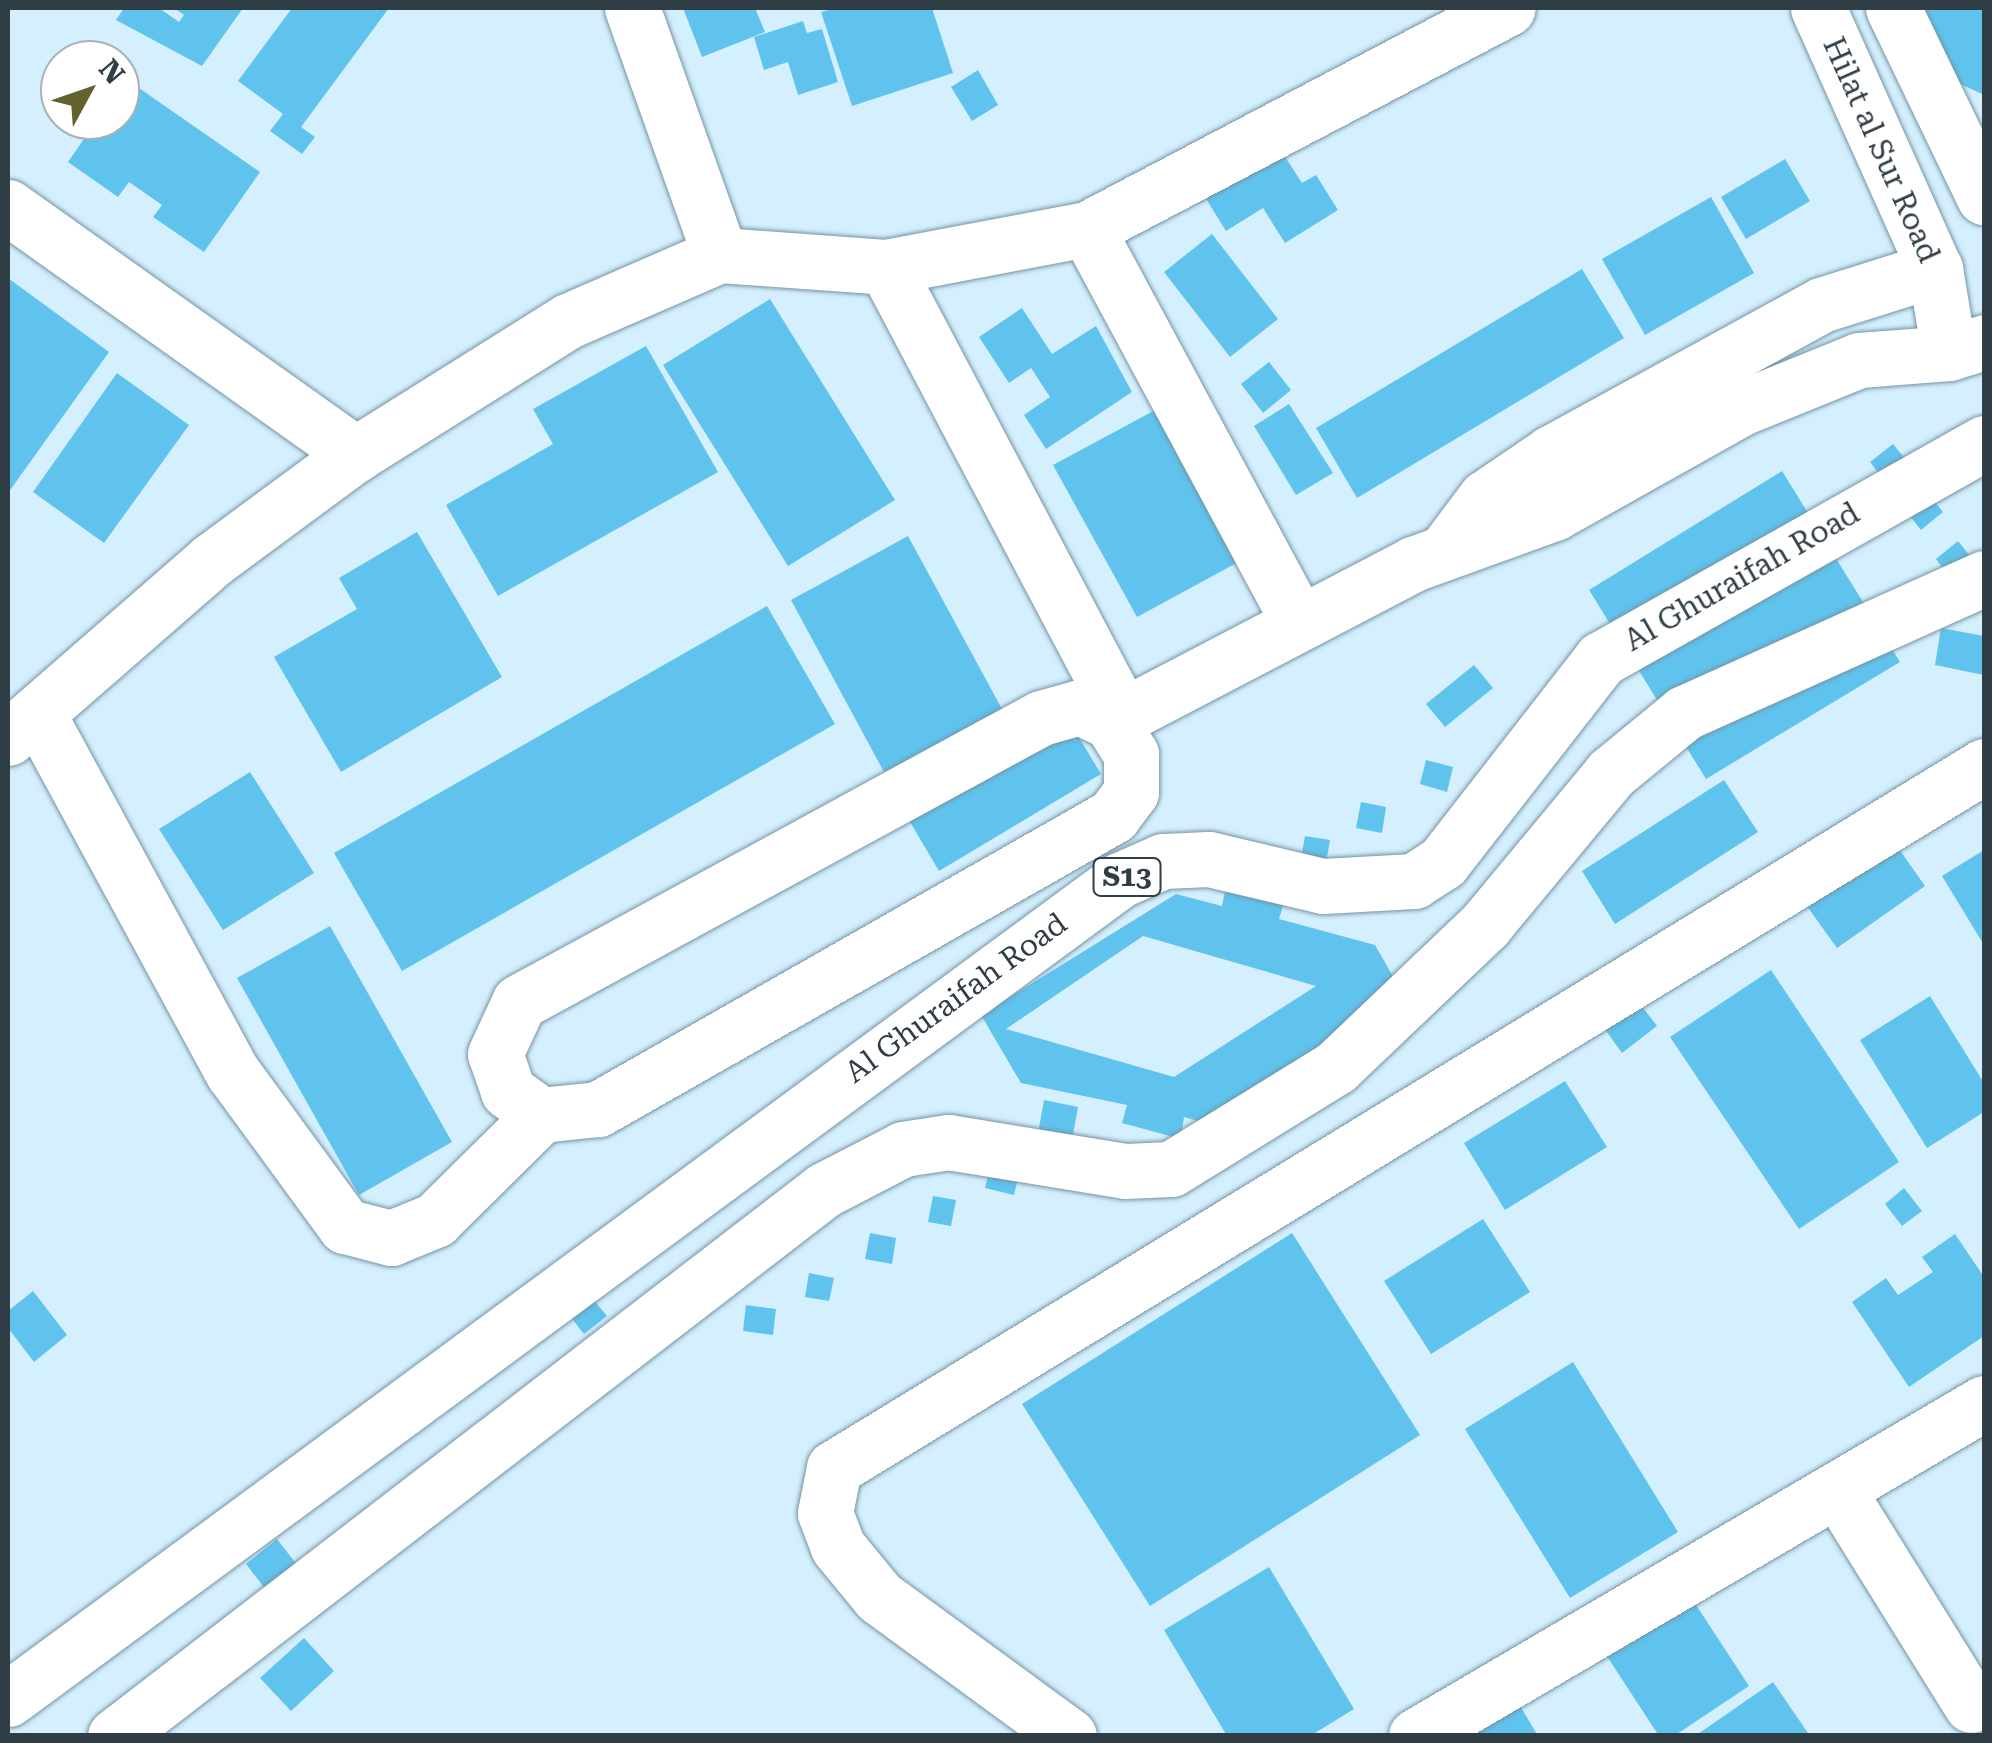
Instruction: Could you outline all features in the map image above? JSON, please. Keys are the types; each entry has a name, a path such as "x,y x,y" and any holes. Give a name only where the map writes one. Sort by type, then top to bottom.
{"street":[{"path":"632,8 720,256"},
{"path":"886,267 1117,719 1134,775 1113,816 598,1109 541,1115 436,1220 391,1238 345,1226 233,1073 24,728 212,560 356,454 568,320 720,256 886,267 1087,229 1508,8"},
{"name":"Hilat al Sur Road","path":"1818,8 1967,347"},
{"path":"1893,8 1984,197"},
{"path":"8,207 356,454"},
{"path":"1087,229 1299,624"},
{"path":"1446,550 1485,498 1580,436 1822,305 1934,269 1964,296 1984,288"},
{"path":"541,1115 508,1091 495,1054 518,1002 1041,718 1080,707 1117,719 1446,550 1554,513 1741,408 1859,360 1967,347"},
{"name":"Al Ghuraifah Road","path":"8,1698 1120,880 1163,861 1208,859 1323,886 1414,880 1443,862 1601,659 1984,443"},
{"path":"115,1736 600,1356 863,1167 948,1142 1126,1172 1172,1168 1336,1067 1484,925 1612,773 1684,713 1984,578"},
{"path":"1069,1736 878,1597 838,1547 824,1514 834,1468 1984,766"},
{"path":"1416,1736 1984,1403"},
{"path":"1838,1491 1971,1705"}],"building":[{"path":"124,8 159,8 179,22 184,15 174,8 243,8 202,66 116,20"},
{"path":"292,8 389,8 301,127 315,137 302,154 270,131 283,114 238,81"},
{"path":"683,8 755,8 765,32 702,57"},
{"path":"836,8 932,8 953,73 852,106 821,12"},
{"path":"1910,8 1984,8 1984,95 1939,74"},
{"path":"803,21 807,33 822,29 838,82 798,95 788,62 764,70 754,37"},
{"path":"978,70 998,105 972,121 951,87"},
{"path":"140,89 260,172 204,252 153,217 162,205 129,182 118,197 68,162 83,140 140,140"},
{"path":"1280,149 1302,183 1316,175 1338,210 1285,243 1263,208 1226,231 1205,197"},
{"path":"1785,159 1810,201 1746,239 1721,197"},
{"path":"1711,197 1754,273 1645,335 1602,259"},
{"path":"1212,234 1278,319 1230,357 1164,272"},
{"path":"1582,269 1624,338 1357,498 1316,428"},
{"path":"8,278 109,352 8,493"},
{"path":"770,299 895,500 788,566 663,365"},
{"path":"1022,308 1052,354 1096,326 1132,392 1046,449 1024,415 1050,397 1031,368 1009,383 979,337"},
{"path":"646,346 718,472 498,596 446,505 553,444 533,409"},
{"path":"1269,362 1291,390 1263,413 1241,384"},
{"path":"117,373 189,425 104,543 33,492"},
{"path":"1172,401 1255,553 1137,617 1053,465"},
{"path":"1289,404 1333,473 1296,495 1254,426"},
{"path":"1893,444 1911,466 1887,484 1870,462"},
{"path":"1782,471 1900,662 1706,779 1589,590"},
{"path":"1928,493 1943,512 1921,530 1906,511"},
{"path":"417,532 502,677 341,772 274,657 357,609 339,578"},
{"path":"908,536 1002,709 884,772 791,600"},
{"path":"1958,541 1973,560 1950,577 1936,559"},
{"path":"767,606 835,724 402,971 334,853"},
{"path":"1941,628 1984,636 1984,675 1935,665"},
{"path":"1474,665 1493,688 1445,727 1426,704"},
{"path":"1065,714 1101,774 939,871 903,810"},
{"path":"1426,760 1453,767 1447,792 1420,784"},
{"path":"250,772 314,873 223,930 159,829"},
{"path":"1724,780 1758,832 1615,924 1582,871"},
{"path":"1361,802 1386,807 1382,833 1356,828"},
{"path":"1885,829 1925,886 1837,948 1796,891"},
{"path":"1305,836 1330,840 1326,863 1301,859"},
{"path":"1984,850 1984,945 1942,876"},
{"path":"1229,870 1289,886 1279,919 1375,945 1415,1015 1227,1129 1184,1117 1181,1139 1122,1123 1127,1105 1021,1083 981,1015 1176,894 1222,906","holes":["1143,936 1316,986 1174,1077 1006,1029"]},
{"path":"330,926 452,1142 359,1195 237,978"},
{"path":"1771,970 1899,1162 1799,1229 1670,1037"},
{"path":"1631,992 1657,1026 1622,1053 1596,1017"},
{"path":"1930,996 1984,1083 1984,1112 1927,1148 1860,1040"},
{"path":"1565,1081 1607,1147 1505,1210 1464,1143"},
{"path":"1044,1100 1078,1107 1072,1140 1038,1133"},
{"path":"991,1163 1020,1170 1014,1195 985,1188"},
{"path":"1904,1188 1922,1211 1902,1226 1885,1204"},
{"path":"933,1196 956,1200 951,1226 928,1222"},
{"path":"1483,1219 1530,1292 1431,1354 1384,1281"},
{"path":"870,1233 896,1238 892,1264 865,1259"},
{"path":"1292,1233 1420,1435 1150,1606 1022,1404"},
{"path":"1955,1234 1984,1277 1984,1336 1909,1387 1852,1302 1886,1278 1898,1295 1933,1272 1922,1257"},
{"path":"809,1273 834,1278 829,1301 805,1297"},
{"path":"33,1291 67,1335 34,1362 8,1328 8,1311"},
{"path":"592,1298 607,1316 584,1334 569,1315"},
{"path":"746,1305 776,1309 773,1335 743,1331"},
{"path":"1573,1362 1678,1532 1570,1598 1465,1429"},
{"path":"277,1539 304,1574 273,1599 246,1564"},
{"path":"1269,1567 1354,1709 1310,1736 1227,1736 1164,1630"},
{"path":"1683,1585 1749,1686 1674,1736 1659,1736 1597,1641"},
{"path":"304,1638 334,1671 291,1711 260,1678"},
{"path":"1773,1682 1810,1736 1695,1736"},
{"path":"1510,1689 1538,1736 1449,1736"}]}
